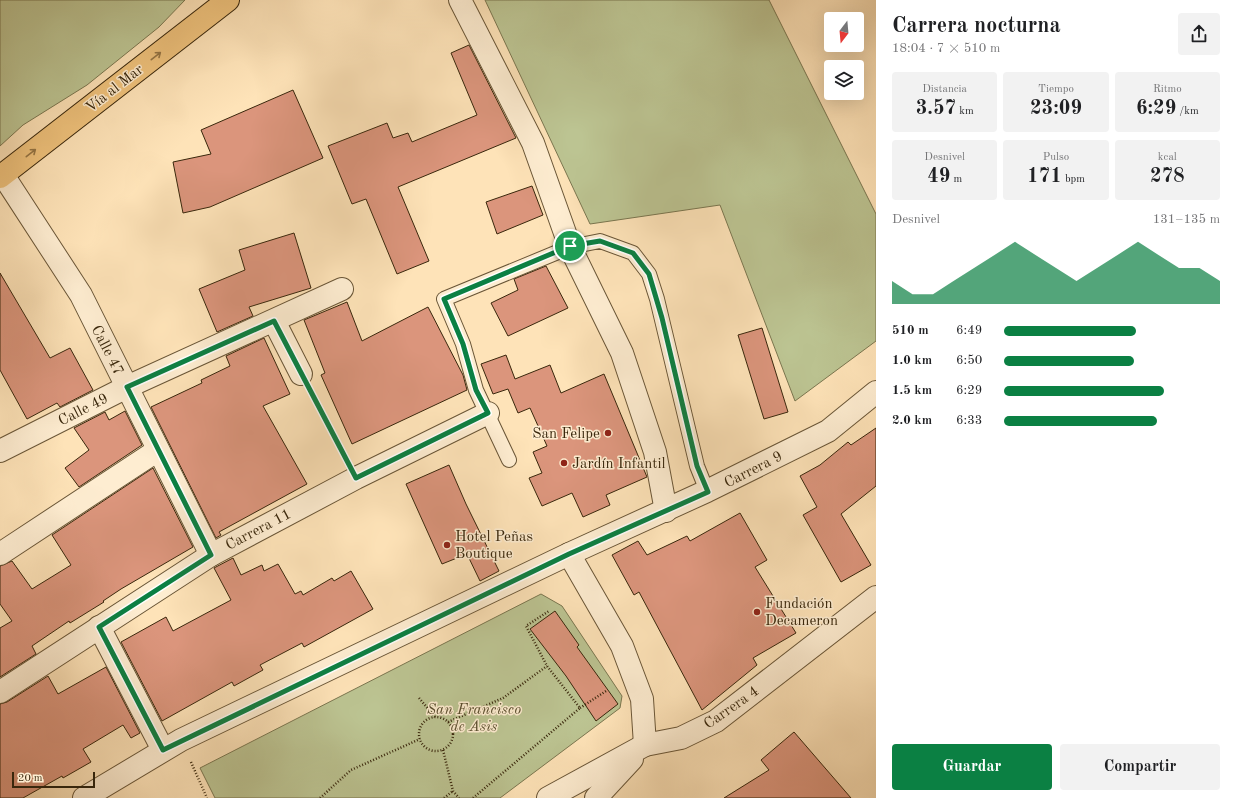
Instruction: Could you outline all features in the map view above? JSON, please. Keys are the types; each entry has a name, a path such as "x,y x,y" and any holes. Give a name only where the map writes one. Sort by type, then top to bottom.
{"highway":[{"name":"Vía al Mar","path":"1,176 228,0"}],"street":[{"path":"460,0 533,143 570,246 622,353 655,452 666,511"},
{"name":"Calle 47","path":"1,176 81,295 211,555"},
{"name":"Calle 49","path":"0,451 127,387 342,289"},
{"path":"274,321 302,374"},
{"name":"Carrera 9","path":"84,798 172,745 569,554 708,492 828,431 876,392"},
{"name":"Carrera 11","path":"0,692 211,555 356,478 488,413"},
{"path":"0,554 158,450"},
{"path":"569,554 622,646 642,699 645,745 596,798"},
{"name":"Carrera 4","path":"548,798 645,745 681,738 716,721 876,597"},
{"path":"99,627 172,745"}],"lane":[{"path":"509,460 476,390 463,344 444,299 570,246 600,241 633,253 649,274 660,311 697,466 708,492"}],"path":[{"path":"302,374 356,478"},
{"path":"549,611 526,626 547,666 580,708"},
{"path":"448,722 503,698 547,666"},
{"path":"473,798 580,708 606,691"},
{"path":"419,698 435,717 448,722 453,731 452,742 443,750 429,750 420,739 420,730 426,720 435,717"},
{"path":"320,798 351,770 420,739"},
{"path":"172,745 207,798"},
{"path":"443,750 453,791 459,798"},
{"path":"444,798 453,791"}],"green space":[{"path":"0,0 185,0 159,27 87,85 23,125 0,146"},
{"path":"485,0 769,0 876,214 876,341 795,401 720,205 590,224"},
{"name":"San Francisco de Asis","path":"541,594 562,606 622,696 620,708 500,798 215,798 200,768"}],"building":[{"path":"469,45 516,138 398,187 429,261 397,274 366,199 352,204 328,146 387,123 393,138 408,133 412,142 477,115 451,53"},
{"path":"293,90 323,158 210,207 183,213 173,162 211,154 201,130"},
{"path":"532,186 543,215 497,234 486,202"},
{"path":"294,233 311,288 249,307 253,316 217,332 199,289 245,270 239,250"},
{"path":"546,266 568,308 508,336 491,303 518,290 514,279"},
{"path":"0,273 50,358 70,348 93,390 60,407 57,403 27,419 0,370"},
{"path":"347,302 362,341 428,307 463,375 467,390 352,444 321,375 325,373 304,320"},
{"path":"762,328 788,412 764,419 738,335"},
{"path":"264,338 290,394 263,406 307,484 219,532 221,535 216,538 151,407 202,383 201,380 230,366 226,356"},
{"path":"506,355 515,379 550,365 561,393 604,374 647,477 606,495 610,505 583,517 572,493 542,506 529,478 542,473 533,452 547,446 530,408 518,413 508,389 493,394 481,364"},
{"path":"125,411 142,445 79,487 65,468 89,450 74,428 105,412 109,420"},
{"path":"876,428 876,486 841,514 871,565 841,582 803,515 817,507 800,476 820,465 848,442 851,445"},
{"path":"449,465 466,504 499,571 480,581 467,554 442,564 406,484"},
{"path":"153,468 193,547 121,589 103,601 104,602 70,623 69,621 32,646 36,654 0,677 0,628 12,621 0,604 0,566 12,561 32,589 71,565 52,535"},
{"path":"740,513 767,560 755,567 796,633 753,658 757,665 702,710 639,592 634,595 612,555 638,541 647,555 687,536 690,541"},
{"path":"233,558 241,575 262,565 264,571 278,564 295,594 301,591 303,595 332,578 334,581 351,571 373,609 304,647 302,643 260,665 263,670 234,686 232,682 162,721 121,642 166,617 173,631 231,600 214,568"},
{"path":"555,611 579,645 577,647 618,704 596,721 566,676 530,629"},
{"path":"106,667 140,733 131,738 123,725 83,749 91,762 23,798 0,798 0,704 7,702 48,676 58,694"},
{"path":"794,732 851,798 724,798 769,770 761,760"}],"place":[{"name":"San Felipe","path":"608,433"},
{"name":"Jardín Infantil","path":"564,463"},
{"name":"Hotel Peñas Boutique","path":"447,545"},
{"name":"Fundación Decameron","path":"757,612"}],"route":[{"path":"600,241 633,253 649,274 662,318 697,466 708,492 569,554 163,750 99,627 211,555 127,387 274,321 356,478 488,413 476,390 463,344 444,299 570,246 600,241"}]}
